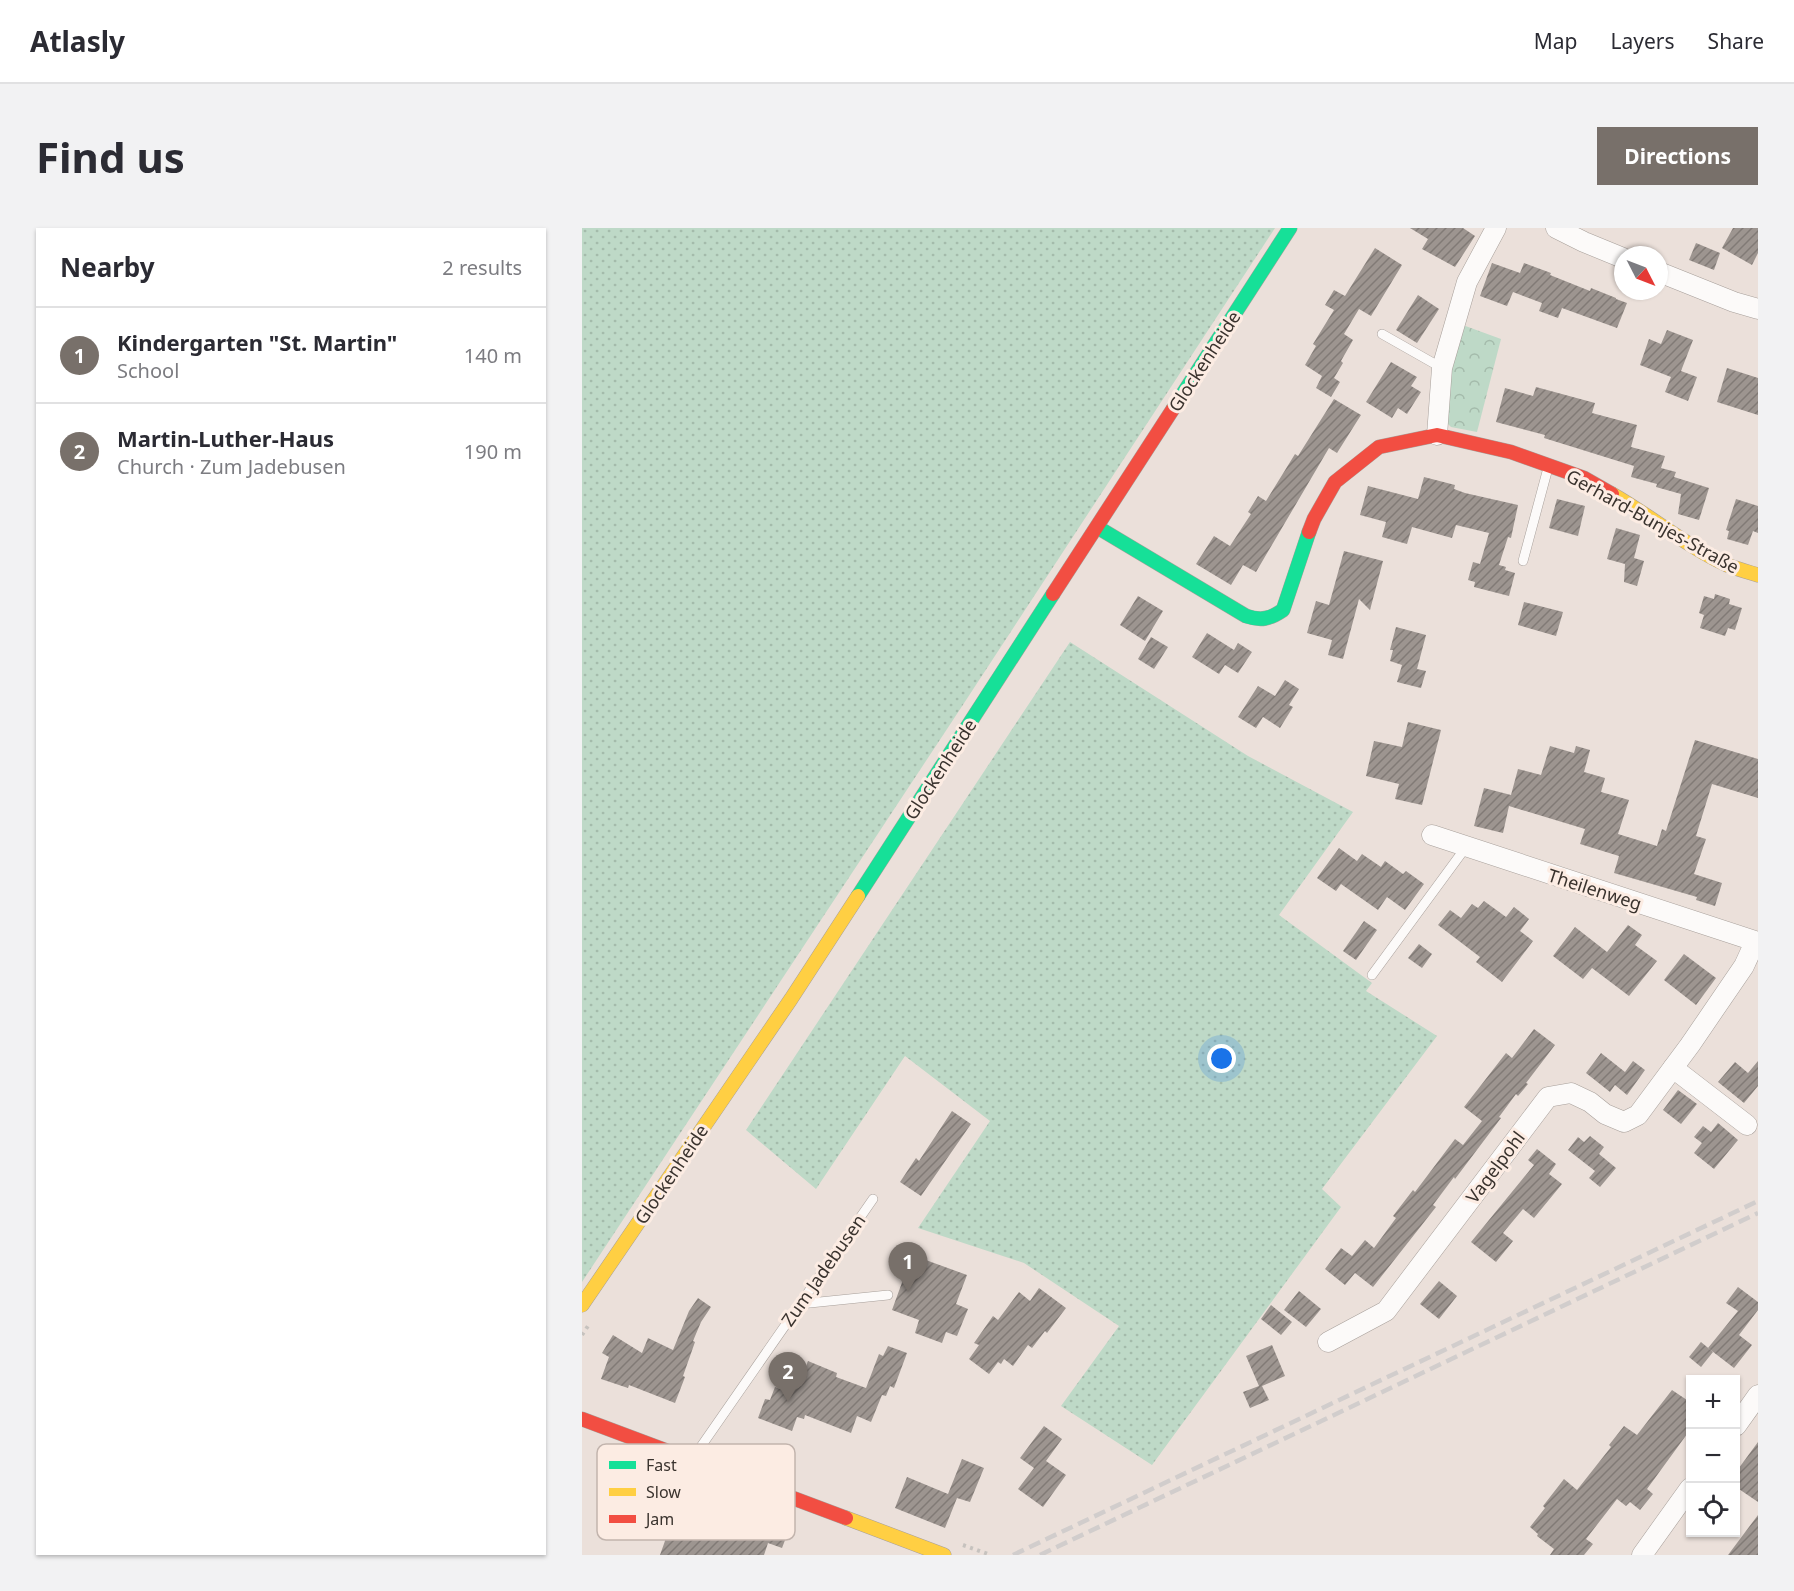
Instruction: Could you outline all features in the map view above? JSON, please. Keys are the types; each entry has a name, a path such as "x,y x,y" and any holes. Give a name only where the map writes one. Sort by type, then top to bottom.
{"street":[{"name":"Glockenheide","path":"582,1305 791,999 1290,228"},
{"path":"1437,435 1442,368 1467,282 1496,228"},
{"path":"1556,228 1614,254"},
{"path":"1668,276 1758,309"},
{"name":"Gerhard-Bunjes-Straße","path":"1097,527 1246,616 1260,621 1272,618 1283,610 1314,519 1335,482 1379,447 1437,435 1511,452 1584,478 1640,510 1687,543 1728,565 1758,575"},
{"name":"Theilenweg","path":"1432,835 1757,942"},
{"name":"Vagelpohl","path":"1328,1342 1386,1311 1548,1097 1571,1093 1590,1102 1605,1114 1624,1122 1638,1115 1744,966 1757,942"},
{"path":"1673,1068 1747,1125"},
{"path":"1740,1420 1758,1395"},
{"path":"582,1419 649,1444"},
{"path":"1642,1555 1686,1494"},
{"path":"795,1499 944,1555"}],"lane":[{"path":"1382,334 1442,368"},
{"name":"Gerhard-Bunjes-Straße","path":"1523,561 1549,465"},
{"path":"1372,975 1466,847"},
{"name":"Zum Jadebusen","path":"703,1444 873,1199"},
{"path":"800,1304 888,1295"}],"green space":[{"path":"582,228 1275,228 582,1282"},
{"path":"1460,324 1501,339 1477,432 1451,427 1445,421 1446,397"},
{"path":"1070,642 1248,756 1353,812 1279,915 1372,983 1366,991 1437,1036 1322,1189 1341,1207 1152,1465 1061,1406 1119,1326 1024,1263 918,1228 990,1121 905,1056 816,1189 746,1130"}],"building":[{"path":"1410,228 1463,228 1475,236 1455,267 1422,249 1428,239"},
{"path":"1733,228 1758,228 1758,253 1752,265 1722,248"},
{"path":"1696,243 1720,253 1714,270 1689,260"},
{"path":"1375,248 1402,265 1371,316 1359,309 1344,334 1353,340 1334,378 1340,382 1331,397 1316,388 1322,376 1305,365 1316,346 1313,344 1334,310 1325,305 1334,290 1345,296"},
{"path":"1492,263 1520,273 1524,263 1590,291 1591,288 1614,297 1614,300 1627,303 1617,328 1562,308 1558,318 1539,311 1542,303 1513,292 1507,306 1480,296"},
{"path":"1418,295 1439,309 1417,343 1396,330"},
{"path":"1667,330 1693,340 1681,371 1697,377 1688,401 1665,392 1671,377 1640,365 1649,339 1661,344"},
{"path":"1391,362 1417,377 1411,386 1421,392 1407,414 1398,408 1392,418 1366,402"},
{"path":"1727,368 1758,378 1758,415 1717,402"},
{"path":"1536,387 1595,403 1592,413 1637,425 1631,447 1665,456 1661,468 1676,472 1674,477 1709,488 1699,520 1678,514 1681,494 1631,477 1634,466 1544,438 1545,435 1496,422 1505,388 1533,396"},
{"path":"1334,399 1361,415 1337,453 1329,448 1256,572 1243,565 1231,585 1196,564 1214,536 1230,546 1251,514 1248,512 1258,496 1266,501 1295,454 1298,456"},
{"path":"1424,477 1455,485 1454,489 1465,493 1518,505 1511,538 1508,537 1499,565 1515,573 1509,596 1474,587 1475,582 1468,580 1473,562 1480,564 1489,533 1456,525 1452,538 1412,527 1407,544 1382,537 1386,522 1360,515 1368,486 1418,499"},
{"path":"1557,499 1585,506 1578,536 1549,528"},
{"path":"1736,499 1758,506 1758,533 1753,531 1748,545 1727,539 1729,531 1726,530"},
{"path":"1616,528 1640,535 1634,558 1644,561 1637,586 1624,582 1625,564 1607,559"},
{"path":"1344,551 1383,561 1370,610 1359,599 1343,659 1328,655 1332,640 1307,633 1316,601 1329,605"},
{"path":"1715,594 1730,599 1729,604 1742,608 1735,630 1728,628 1725,636 1700,628 1704,615 1699,613 1704,596 1714,599"},
{"path":"1138,596 1163,611 1145,641 1120,625"},
{"path":"1524,602 1563,612 1556,636 1518,625"},
{"path":"1396,627 1426,635 1417,669 1426,671 1421,688 1397,682 1402,665 1390,661 1393,650 1390,650"},
{"path":"1207,633 1234,650 1238,643 1252,652 1238,673 1225,665 1219,674 1192,657"},
{"path":"1151,637 1168,647 1154,669 1138,659"},
{"path":"1285,680 1299,689 1289,705 1293,707 1280,728 1263,717 1256,728 1238,717 1258,686 1275,696"},
{"path":"1408,722 1441,730 1422,805 1395,799 1399,784 1366,776 1374,741 1402,747"},
{"path":"1695,740 1758,759 1758,798 1712,784 1696,836 1706,839 1694,874 1722,883 1715,906 1696,900 1697,897 1614,873 1619,856 1580,844 1585,829 1509,806 1503,833 1474,826 1484,788 1511,795 1518,769 1541,775 1550,746 1574,753 1576,746 1590,750 1584,772 1605,778 1601,792 1629,800 1618,834 1657,846 1662,829 1666,831"},
{"path":"1339,848 1357,861 1362,854 1381,867 1385,861 1403,874 1406,871 1424,884 1405,910 1387,897 1378,910 1341,884 1336,891 1317,878"},
{"path":"1484,901 1506,917 1514,907 1529,919 1520,931 1533,941 1502,982 1476,962 1480,957 1438,925 1450,910 1461,918 1472,904 1478,908"},
{"path":"1364,921 1377,930 1356,960 1343,951"},
{"path":"1628,925 1642,935 1635,945 1657,961 1629,996 1592,968 1583,979 1553,956 1575,927 1607,952"},
{"path":"1419,944 1432,954 1422,968 1408,958"},
{"path":"1684,954 1716,978 1696,1005 1664,980"},
{"path":"1534,1029 1555,1045 1526,1083 1528,1084 1518,1096 1516,1094 1499,1117 1501,1118 1433,1205 1436,1207 1373,1287 1355,1273 1345,1285 1325,1269 1341,1248 1352,1256 1365,1240 1374,1248 1396,1218 1393,1216 1413,1190 1415,1192 1455,1139 1463,1145 1482,1121 1464,1107 1506,1053 1512,1058"},
{"path":"1601,1053 1625,1072 1633,1061 1645,1070 1627,1095 1615,1085 1610,1092 1586,1073"},
{"path":"1758,1061 1758,1086 1744,1103 1718,1082 1735,1062 1748,1073"},
{"path":"1678,1090 1697,1104 1681,1124 1663,1110"},
{"path":"952,1111 971,1124 921,1196 900,1182 916,1158 919,1161"},
{"path":"1718,1123 1738,1140 1714,1169 1694,1153 1702,1143 1694,1137 1703,1126 1711,1132"},
{"path":"1590,1136 1604,1147 1599,1154 1616,1168 1600,1187 1589,1178 1595,1171 1568,1150 1578,1137 1584,1142"},
{"path":"1537,1149 1556,1164 1549,1174 1562,1184 1534,1218 1523,1209 1503,1233 1513,1241 1496,1262 1471,1242 1534,1165 1528,1160"},
{"path":"912,1255 967,1275 956,1304 968,1309 957,1336 946,1332 942,1343 915,1333 919,1320 892,1310"},
{"path":"1439,1281 1457,1296 1439,1319 1420,1304"},
{"path":"1738,1287 1758,1302 1758,1310 1739,1335 1752,1345 1734,1368 1708,1348 1738,1311 1726,1303"},
{"path":"1039,1288 1066,1308 1047,1333 1045,1331 1032,1348 1028,1345 1013,1366 1004,1359 1001,1364 998,1362 989,1374 969,1359 979,1345 974,1343 993,1316 998,1320 1019,1292 1030,1301"},
{"path":"1299,1291 1321,1309 1306,1327 1284,1310"},
{"path":"698,1298 711,1307 701,1322 693,1341 695,1342 683,1376 685,1377 675,1403 629,1385 628,1388 601,1379 609,1357 602,1353 613,1335 642,1353 648,1338 673,1350 689,1311"},
{"path":"1271,1305 1292,1322 1281,1335 1261,1319"},
{"path":"1701,1342 1713,1352 1701,1367 1689,1357"},
{"path":"1272,1345 1285,1376 1262,1386 1269,1400 1250,1408 1243,1392 1259,1386 1246,1356"},
{"path":"888,1346 907,1353 894,1388 890,1386 886,1396 882,1395 871,1422 857,1416 851,1433 805,1415 804,1419 797,1417 792,1431 758,1418 765,1399 770,1400 775,1387 784,1390 788,1381 799,1385 808,1361 837,1373 836,1377 866,1388 879,1354 883,1356"},
{"path":"1672,1390 1686,1399 1686,1435 1647,1489 1653,1494 1640,1510 1630,1502 1626,1506 1617,1499 1586,1539 1593,1544 1584,1555 1550,1555 1554,1549 1537,1536 1538,1534 1530,1527 1545,1508 1543,1506 1564,1479 1577,1490 1611,1447 1609,1445 1624,1426 1637,1435"},
{"path":"1044,1426 1062,1439 1046,1461 1066,1475 1043,1507 1018,1489 1034,1468 1020,1458"},
{"path":"1758,1442 1758,1502 1740,1490 1740,1467"},
{"path":"962,1459 984,1468 970,1502 957,1498 945,1528 895,1508 907,1477 948,1494"},
{"path":"1758,1515 1758,1555 1728,1555"},
{"path":"665,1540 785,1540 782,1548 768,1543 764,1555 660,1555"}],"railway":[{"path":"1013,1555 1758,1201"},
{"path":"1040,1555 1758,1213"}],"traffic: fast":[{"path":"1173,409 1290,228"},
{"path":"1097,527 1246,616 1261,619 1283,610 1309,532"},
{"path":"858,896 1053,594"}],"traffic: slow":[{"path":"1612,494 1712,557 1758,575"},
{"path":"582,1305 791,999 858,896"},
{"path":"846,1518 944,1555"}],"traffic: jam":[{"path":"1053,594 1173,409"},
{"path":"1309,532 1335,482 1379,447 1437,435 1511,452 1584,478 1612,494"},
{"path":"582,1419 649,1444"},
{"path":"795,1499 846,1518"}],"place":[{"name":"Kindergarten \"St. Martin\"","path":"908,1292"},
{"name":"Martin-Luther-Haus","path":"788,1402"}]}
